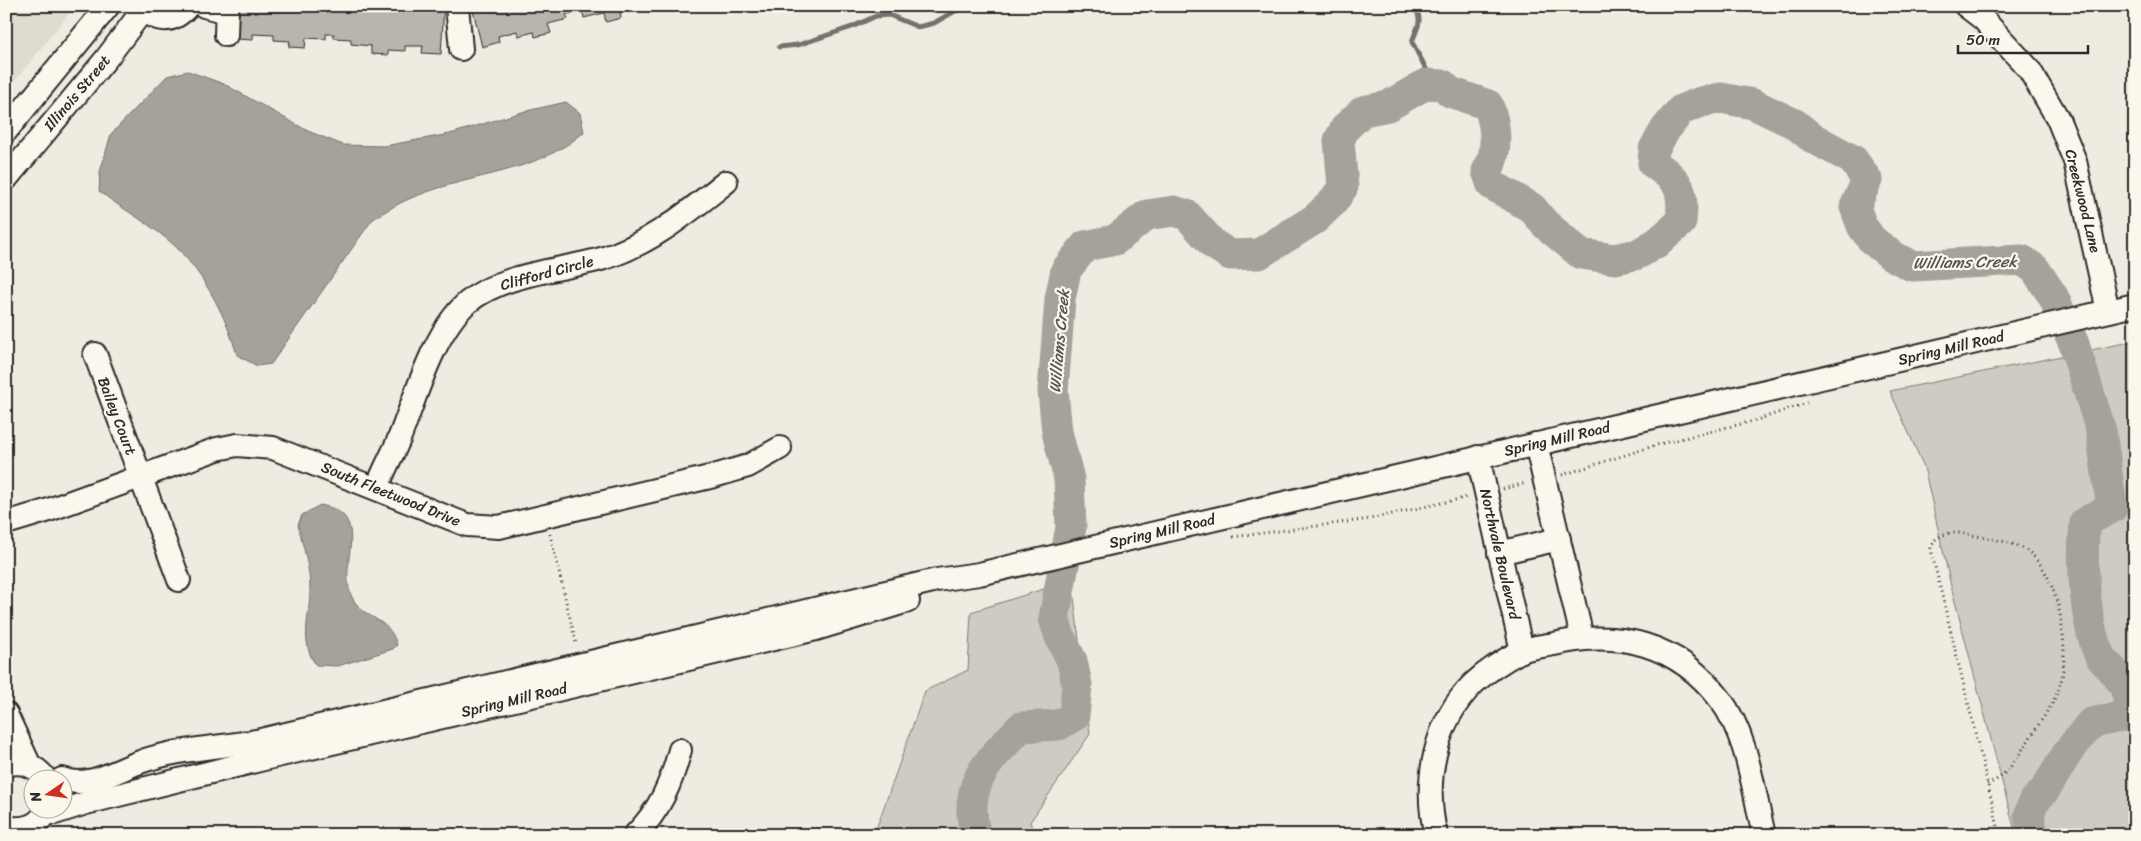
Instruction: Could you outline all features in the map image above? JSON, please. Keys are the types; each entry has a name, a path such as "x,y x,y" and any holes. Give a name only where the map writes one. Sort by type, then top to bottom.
{"street":[{"name":"Illinois Street","path":"6,131 108,6"},
{"path":"457,6 461,49"},
{"name":"Creekwood Lane","path":"1966,6 1983,19 2029,69 2058,119 2075,161 2108,311"},
{"path":"142,8 156,18 172,19 180,16 191,7 227,9 226,35"},
{"name":"Illinois Street","path":"6,179 106,58 142,8"},
{"name":"Clifford Circle","path":"377,488 438,342 453,318 468,302 487,289 602,259 643,242 688,213 726,182"},
{"name":"Spring Mill Road","path":"72,782 96,780 158,757 261,740 936,580 979,574 2135,305"},
{"name":"Bailey Court","path":"95,354 179,580"},
{"path":"1536,444 1582,638"},
{"name":"South Fleetwood Drive","path":"6,523 46,511 217,449 238,445 273,448 467,524 499,527 714,476 748,466 780,448"},
{"name":"Northvale Boulevard","path":"1478,457 1522,651"},
{"path":"1499,553 1559,539"},
{"name":"Spring Mill Road","path":"8,830 25,828 56,812 86,803 255,761 816,629 938,592 979,574"},
{"path":"1436,835 1429,784 1435,754 1444,728 1458,705 1474,684 1522,651 1582,638 1618,639 1652,646 1677,658 1700,676 1720,700 1738,730 1764,835"},
{"path":"6,714 43,768"},
{"path":"635,835 654,814 668,791 680,750"},
{"name":"Spring Mill Road","path":"6,765 21,763 31,768"}],"path":[{"path":"1227,537 1362,520 1486,494 1582,470 1660,444 1757,420 1813,401"},
{"path":"546,516 576,643"},
{"path":"1987,784 2001,777 2010,768 2057,692 2062,674 2062,617 2042,570 2026,550 2009,543 1952,532 1935,540 1931,548 1987,784 2000,835"}],"shaded area":[{"path":"6,6 75,6 6,92"},
{"path":"188,71 224,84 308,131 343,145 384,146 450,134 522,112 566,102 580,113 584,132 566,146 547,156 505,171 419,195 395,206 372,220 271,364 257,366 237,355 221,311 205,284 186,258 158,232 99,191 100,172 111,134 167,76"},
{"path":"2135,341 2135,835 2016,835 1951,586 1924,467 1890,391"},
{"path":"320,505 337,510 346,519 350,530 348,584 352,597 363,611 388,629 397,645 393,649 338,666 316,665 308,647 307,629 310,582 298,525 302,515"},
{"path":"1072,580 1090,734 1030,822 1035,835 874,835 925,691 968,670 971,612"}],"building":[{"path":"238,6 444,6 441,54 422,53 423,46 405,46 405,51 388,50 388,55 371,54 371,46 351,44 351,39 334,38 334,34 326,34 326,39 306,38 305,48 289,47 290,41 274,40 274,35 253,34 253,40 236,39"},
{"path":"472,6 634,6 634,9 620,13 621,18 606,22 604,13 584,18 583,13 566,14 568,19 548,24 551,33 535,37 534,32 518,36 517,31 498,36 499,42 482,47"}],"waterway":[{"path":"779,47 798,45 852,27 876,16 889,15 918,27 934,23 964,6"},
{"path":"1414,6 1419,20 1412,42 1434,84"},
{"name":"Williams Creek","path":"976,835 972,817 972,802 975,788 989,762 998,751 1021,727 1059,725 1074,716 1077,685 1072,661 1060,637 1054,618 1071,527 1069,479 1057,432 1053,391 1060,299 1066,270 1085,246 1115,240 1147,215 1174,211 1187,215 1213,244 1230,255 1259,254 1315,219 1333,202 1343,187 1339,140 1346,127 1363,111 1388,106 1426,84 1443,85 1450,92 1488,105 1493,121 1495,138 1491,164 1487,171 1492,185 1532,208 1545,224 1581,254 1615,259 1638,254 1658,242 1681,222 1681,193 1675,181 1653,163 1654,149 1665,130 1681,110 1701,102 1721,98 1753,104 1795,124 1811,137 1853,160 1867,180 1855,207 1862,226 1872,240 1891,255 1912,266 2022,260 2035,269 2053,296 2074,344 2101,431 2112,508 2085,522 2083,553 2085,590 2090,626 2095,642 2101,657 2115,672 2125,687 2128,698 2128,711 2120,717 2091,723 2068,752 2045,790 2033,802 2029,816 2033,835"}]}
